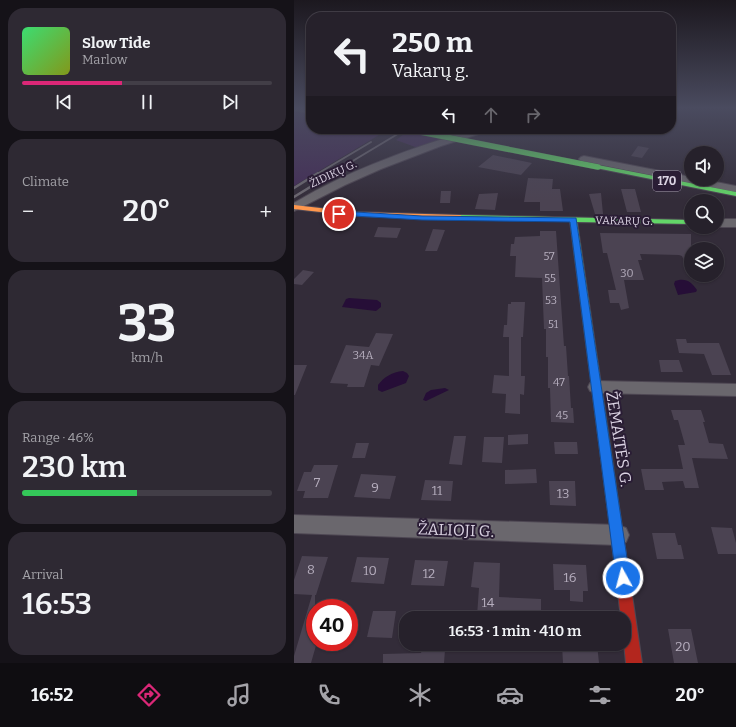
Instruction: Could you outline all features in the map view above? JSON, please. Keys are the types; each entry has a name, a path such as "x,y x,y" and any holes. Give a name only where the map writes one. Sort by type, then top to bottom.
{"street":[{"name":"170","path":"450,138 736,194"},
{"name":"ŽIDIKŲ G.","path":"294,208 318,193 454,138"},
{"path":"479,138 736,189"},
{"path":"447,140 557,164"},
{"name":"VAKARŲ G.","path":"294,208 323,212 384,216 684,222"},
{"name":"ŽEMAITĖS G.","path":"573,220 618,535 634,663"},
{"path":"724,223 736,223"},
{"path":"596,387 736,390"},
{"name":"ŽALIOJI G.","path":"294,524 618,535"}],"shaded area":[{"path":"294,138 374,138 294,186"},
{"path":"399,138 442,139 418,148 396,140"},
{"path":"684,280 684,282 690,282 697,290 696,292 678,295 674,284 675,281"},
{"path":"346,299 377,300 381,303 381,307 376,311 342,307"},
{"path":"403,371 409,376 406,383 382,392 378,390 378,385 386,377 395,372"},
{"path":"445,388 449,390 426,401 423,400 426,393 431,390"}],"building":[{"path":"638,146 649,148 642,158 631,156"},
{"path":"493,155 532,163 521,175 478,167"},
{"path":"528,178 553,179 552,189 560,189 563,211 540,211 540,202 524,202"},
{"path":"621,189 635,189 641,212 627,212"},
{"path":"441,191 451,191 450,203 440,203"},
{"path":"498,193 495,210 475,209 479,194"},
{"path":"601,193 603,214 595,214 589,194"},
{"path":"378,227 401,228 397,238 374,237"},
{"path":"433,229 445,230 437,251 425,251"},
{"path":"540,231 556,231 564,346 566,346 571,408 573,408 574,423 551,422 542,278 515,277 516,256 510,256 511,244 514,244 515,237 540,236"},
{"path":"600,233 691,234 691,242 684,242 684,260 682,256 679,255 640,254 642,260 638,260 644,280 624,280 629,308 621,310 619,303 610,303 608,290 616,290 607,253 603,253"},
{"path":"303,270 314,272 302,285 294,284 294,279"},
{"path":"511,302 525,302 523,337 521,337 521,376 525,376 524,395 520,394 520,414 505,413 506,394 492,393 494,375 509,376 509,337 503,337 504,325 507,325 508,304 511,304"},
{"path":"376,333 393,334 379,366 371,365 364,387 347,387 348,384 330,383 346,345 369,347"},
{"path":"676,339 686,339 687,343 719,343 731,375 712,375 704,354 679,353"},
{"path":"659,360 679,360 683,372 661,372"},
{"path":"294,365 307,365 295,395 294,395"},
{"path":"671,410 701,410 709,443 723,444 728,459 692,458 699,488 685,488 683,481 662,482 664,490 645,490 641,469 683,469 678,445 685,445 678,420 674,420"},
{"path":"528,434 528,444 508,445 508,435"},
{"path":"454,436 466,436 462,465 449,464"},
{"path":"484,437 504,437 502,463 482,462"},
{"path":"554,442 577,442 578,454 555,454"},
{"path":"356,443 369,443 365,458 352,458"},
{"path":"314,465 338,465 328,498 303,498 305,491 297,491 304,472 311,472"},
{"path":"536,469 537,483 505,484 505,470"},
{"path":"361,474 396,476 390,499 354,497"},
{"path":"425,480 453,481 451,501 421,500"},
{"path":"549,481 575,481 576,506 550,505"},
{"path":"711,527 732,528 736,543 736,554 718,554"},
{"path":"652,533 675,533 678,545 681,545 684,559 657,559"},
{"path":"302,556 328,557 315,599 311,599 312,595 294,594 294,580"},
{"path":"357,557 389,558 384,584 351,582"},
{"path":"415,560 448,561 444,586 411,585"},
{"path":"474,562 500,563 499,597 541,599 541,611 477,611 479,588 471,587"},
{"path":"553,564 586,565 588,591 583,591 583,602 570,601 570,590 554,590"},
{"path":"373,611 396,611 392,638 367,637"},
{"path":"306,615 306,651 314,651 311,663 294,663 294,656"},
{"path":"668,629 691,629 698,663 674,663"},
{"path":"422,651 445,651 444,663 383,663 383,654 421,653"},
{"path":"562,651 598,651 599,663 563,663"}],"railway":[{"path":"331,174 391,138"},
{"path":"317,174 371,142"},
{"path":"294,188 318,173"},
{"path":"294,197 333,173"}],"traffic: fast":[{"path":"450,138 598,167"},
{"path":"598,167 736,194"},
{"path":"460,217 684,222"},
{"path":"573,220 615,520"}],"traffic: slow":[{"path":"294,207 335,213 460,217"}],"traffic: jam":[{"path":"615,520 634,663"}],"route":[{"path":"339,214 422,218 573,220 623,578"}]}
